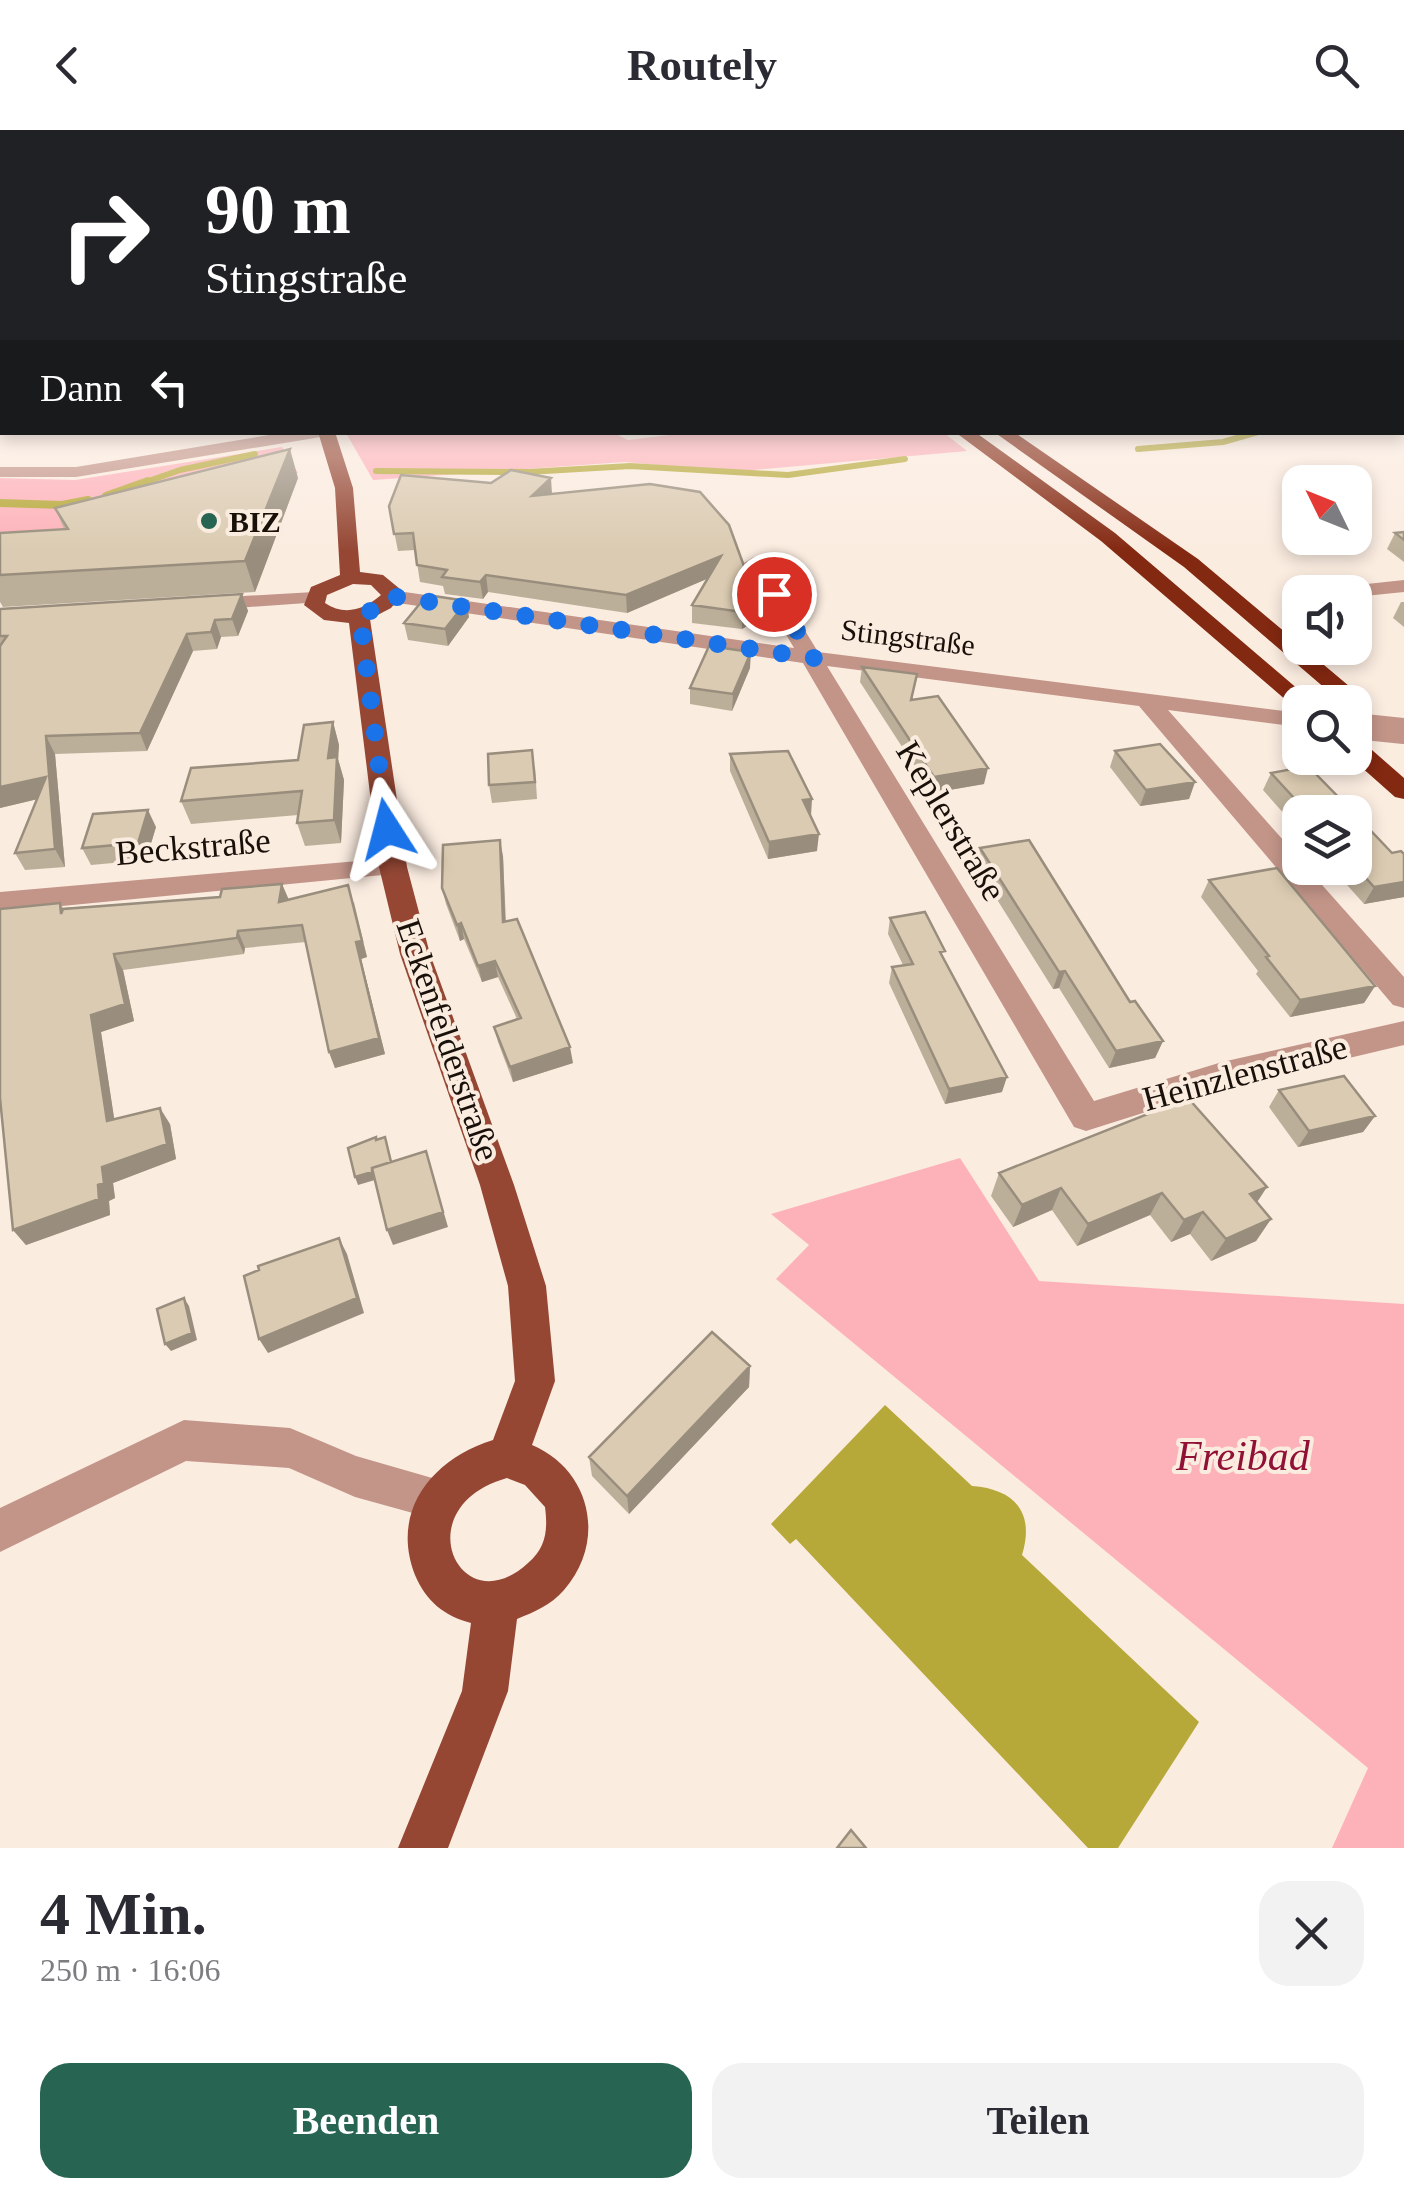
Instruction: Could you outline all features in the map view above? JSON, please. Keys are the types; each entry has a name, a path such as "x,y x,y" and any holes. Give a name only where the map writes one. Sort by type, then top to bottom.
{"highway":[{"path":"967,435 1108,536 1282,698"},
{"path":"1007,435 1190,562 1333,685"},
{"path":"1046,438 1079,482"},
{"path":"1372,718 1404,746"},
{"path":"1372,763 1404,792"}],"main road":[{"path":"325,435 344,488 350,578"},
{"path":"350,578 376,580 390,589 390,596 380,607 360,615 330,615 320,611 314,598 326,585 350,578"},
{"name":"Eckenfelderstraße","path":"360,615 375,754 393,866 415,954 497,1186 527,1286 535,1381 506,1457"},
{"path":"506,1457 530,1462 550,1475 562,1496 568,1521 558,1560 532,1590 496,1605 467,1602 442,1585 429,1559 428,1529 438,1499 456,1476 480,1462 506,1457"},
{"path":"430,1835 485,1691 496,1605"}],"street":[{"path":"0,472 93,470 306,435"},
{"name":"Keplerstraße","path":"754,563 1086,1117"},
{"path":"1372,589 1404,586"},
{"name":"Stingstraße","path":"390,596 1148,702 1282,713"},
{"path":"195,605 314,598"},
{"path":"1148,702 1404,997"},
{"path":"1372,728 1404,731"},
{"name":"Beckstraße","path":"0,902 393,866"},
{"name":"Heinzlenstraße","path":"1086,1117 1222,1075 1404,1033"},
{"path":"0,1531 184,1440 290,1448 355,1476 438,1499"}],"green space":[{"path":"347,435 618,435 628,440 670,435 947,435 967,451 731,472 625,462 373,480"},
{"path":"282,447 298,473 251,491 0,547 0,478 75,480"},
{"name":"Freibad","path":"960,1158 1039,1281 1404,1304 1404,1848 1332,1848 1368,1768 776,1279 809,1245 771,1214"}],"shaded area":[{"path":"885,1405 972,1486 1000,1492 1018,1506 1026,1527 1022,1555 1199,1722 1118,1848 1088,1848 796,1539 790,1544 771,1524"}],"building":[{"path":"290,449 245,561 0,575 0,533 68,529 55,508"},
{"path":"511,470 551,478 532,496 650,484 700,492 729,525 745,569 751,569 765,598 742,612 692,605 721,556 626,595 486,575 480,582 442,577 447,570 417,565 413,533 394,534 389,506 401,475 491,483"},
{"path":"242,594 232,619 215,620 211,632 187,634 140,733 46,736 55,849 15,853 46,777 0,787 0,646 7,636 0,636 0,609"},
{"path":"427,595 467,601 445,629 404,623"},
{"path":"709,646 751,652 733,694 690,688"},
{"path":"862,667 917,674 911,700 938,696 988,768 934,777"},
{"path":"333,722 328,758 337,757 334,820 297,823 302,791 181,801 191,768 298,760 304,725"},
{"path":"1160,744 1195,782 1146,790 1115,751"},
{"path":"532,750 535,782 489,785 488,754"},
{"path":"788,751 812,799 803,800 819,834 769,842 730,754"},
{"path":"1271,773 1317,775 1336,795 1291,795"},
{"path":"148,810 138,843 82,848 93,814"},
{"path":"1372,832 1392,853 1404,854 1404,882 1374,887"},
{"path":"500,840 503,922 517,919 570,1047 510,1067 494,1027 521,1018 495,961 478,966 442,888 443,845"},
{"path":"1029,840 1130,1002 1135,1001 1163,1041 1116,1051 1065,971 1059,972 980,848"},
{"path":"1277,868 1282,874 1282,885 1291,885 1375,986 1300,1000 1209,880"},
{"path":"282,884 279,902 348,885 362,941 356,942 379,1038 329,1052 302,925 238,931 237,938 114,954 125,1004 91,1015 107,1121 160,1108 167,1144 102,1167 104,1183 98,1185 99,1199 13,1230 0,1098 0,909 60,903 61,914 63,909 220,897 222,889"},
{"path":"925,912 945,951 940,952 1007,1077 949,1089 892,967 913,964 890,918"},
{"path":"1344,1076 1375,1116 1309,1131 1279,1090"},
{"path":"1188,1098 1267,1187 1250,1194 1271,1219 1226,1239 1203,1212 1184,1220 1162,1193 1088,1224 1061,1188 1022,1205 999,1173"},
{"path":"385,1137 391,1162 355,1177 348,1148"},
{"path":"426,1151 443,1212 387,1230 372,1168"},
{"path":"339,1238 357,1298 259,1339 244,1276 259,1270 258,1266"},
{"path":"184,1298 192,1333 165,1344 157,1309"},
{"path":"712,1332 750,1366 627,1496 589,1457"},
{"path":"851,1830 866,1848 837,1848"}],"waterway":[{"path":"1138,449 1223,442 1248,435"},
{"path":"140,484 180,470 255,454"},
{"path":"376,471 528,472 630,466 788,475 905,459"},
{"path":"106,496 148,481"},
{"path":"0,503 62,505 88,500"}],"place":[{"name":"BIZ","path":"209,521"}],"route":[{"path":"387,829 360,615 380,607 390,596 814,658 774,594"}]}
